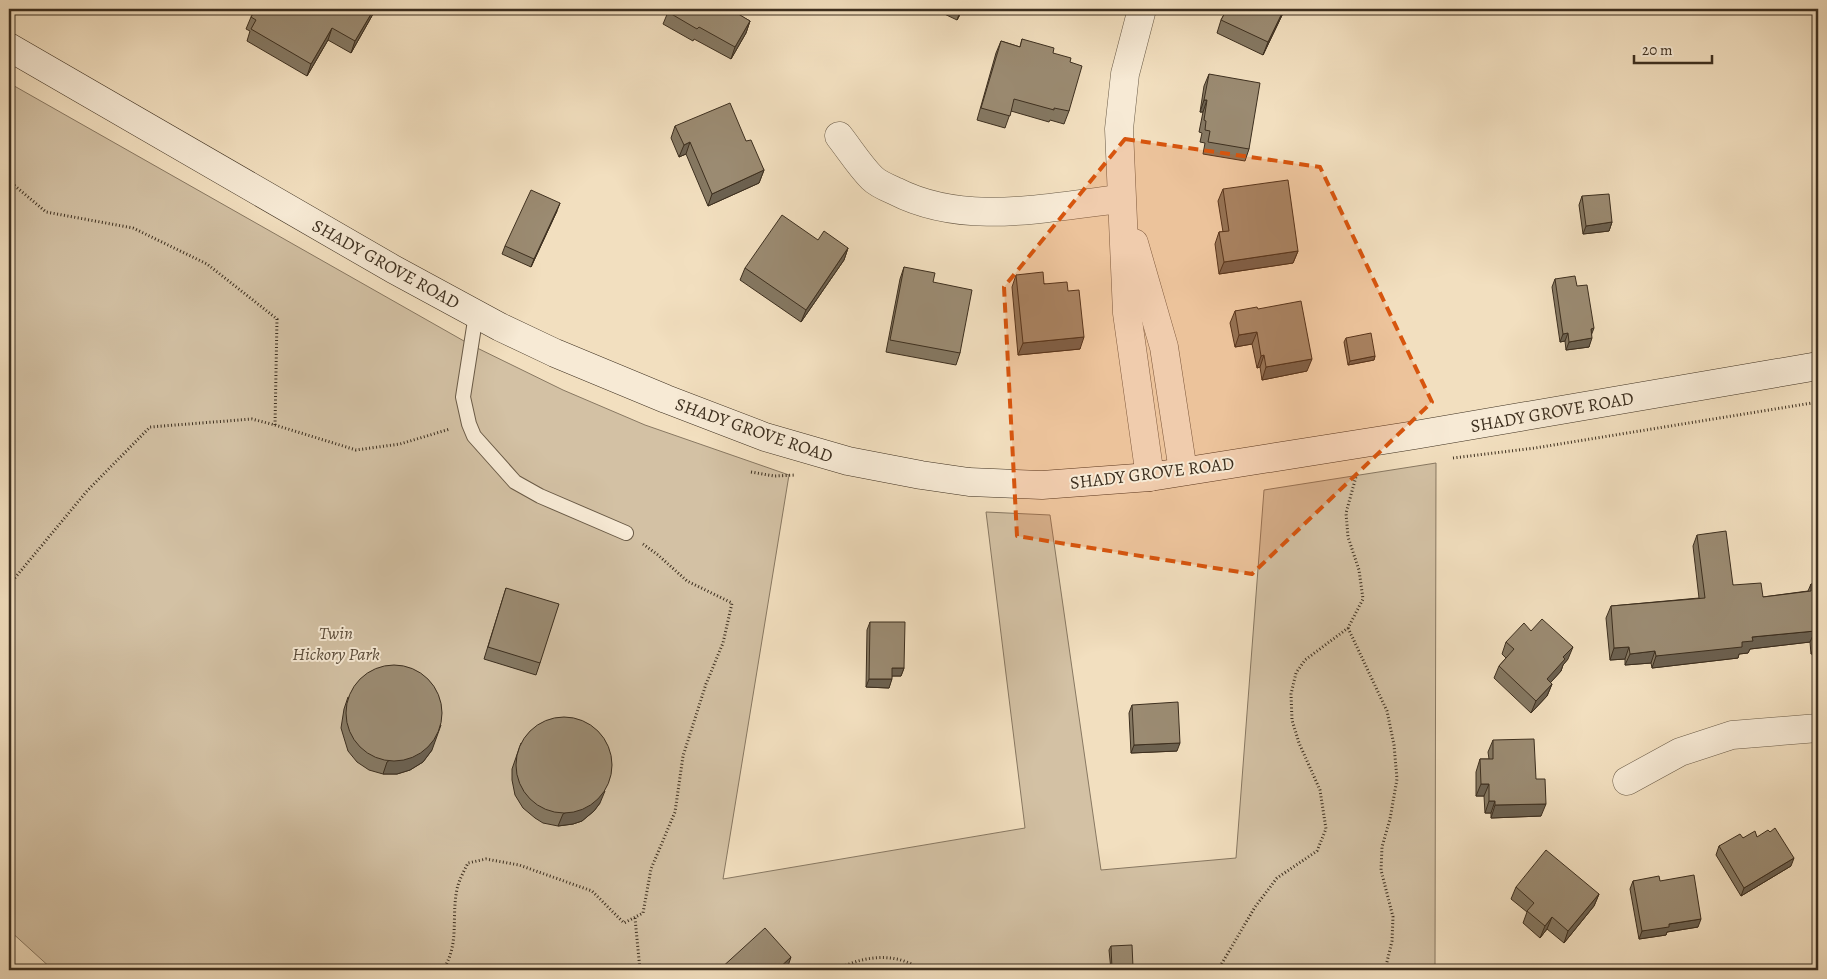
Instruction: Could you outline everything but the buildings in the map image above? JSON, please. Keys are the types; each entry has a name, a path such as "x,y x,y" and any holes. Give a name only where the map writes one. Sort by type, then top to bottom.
{"main road":[{"path":"1142,9 1125,74 1119,130 1127,313 1150,476"},
{"name":"SHADY GROVE ROAD","path":"9,46 393,269 476,314 555,353 765,437 848,461 921,475 969,482 1042,485 1150,476 1425,433 1818,366"},
{"path":"839,136 873,180 904,196 937,208 976,212 1008,211 1121,198"},
{"path":"1121,198 1164,347 1183,471"},
{"path":"1627,781 1680,752 1732,735 1818,728"}],"lane":[{"path":"476,314 463,397 469,424 474,436 515,482 540,496 626,533"}],"path":[{"path":"9,181 46,212 134,228 207,264 277,319 275,425"},
{"path":"1448,458 1535,448 1818,402"},
{"path":"9,584 87,491 150,426 252,419 356,450 400,444 469,424"},
{"path":"1218,970 1254,907 1277,878 1317,851 1326,829 1320,790 1299,743 1292,720 1291,694 1296,673 1306,660 1348,628 1363,599 1360,570 1348,537 1346,513 1357,473 1365,472"},
{"path":"443,970 454,946 454,914 458,887 468,863 486,859 519,865 592,891 624,923 643,913 651,869 676,812 683,756 706,684 723,643 732,603 686,581 658,555 626,533"},
{"path":"1348,628 1387,711 1394,745 1397,779 1390,819 1382,847 1381,870 1393,917 1392,940 1386,966 1383,970"},
{"path":"635,918 640,970"},
{"path":"836,970 862,959 882,958 899,959 915,965 921,970"}],"highlighted area":[{"path":"1125,139 1320,167 1432,402 1252,574 1017,536 1004,287"}],"green space":[{"name":"Twin Hickory Park","path":"9,83 471,345 563,390 645,425 789,475 723,879 1025,828 986,512 1050,515 1101,870 1236,858 1264,490 1436,463 1435,970 53,970 9,930"}]}
